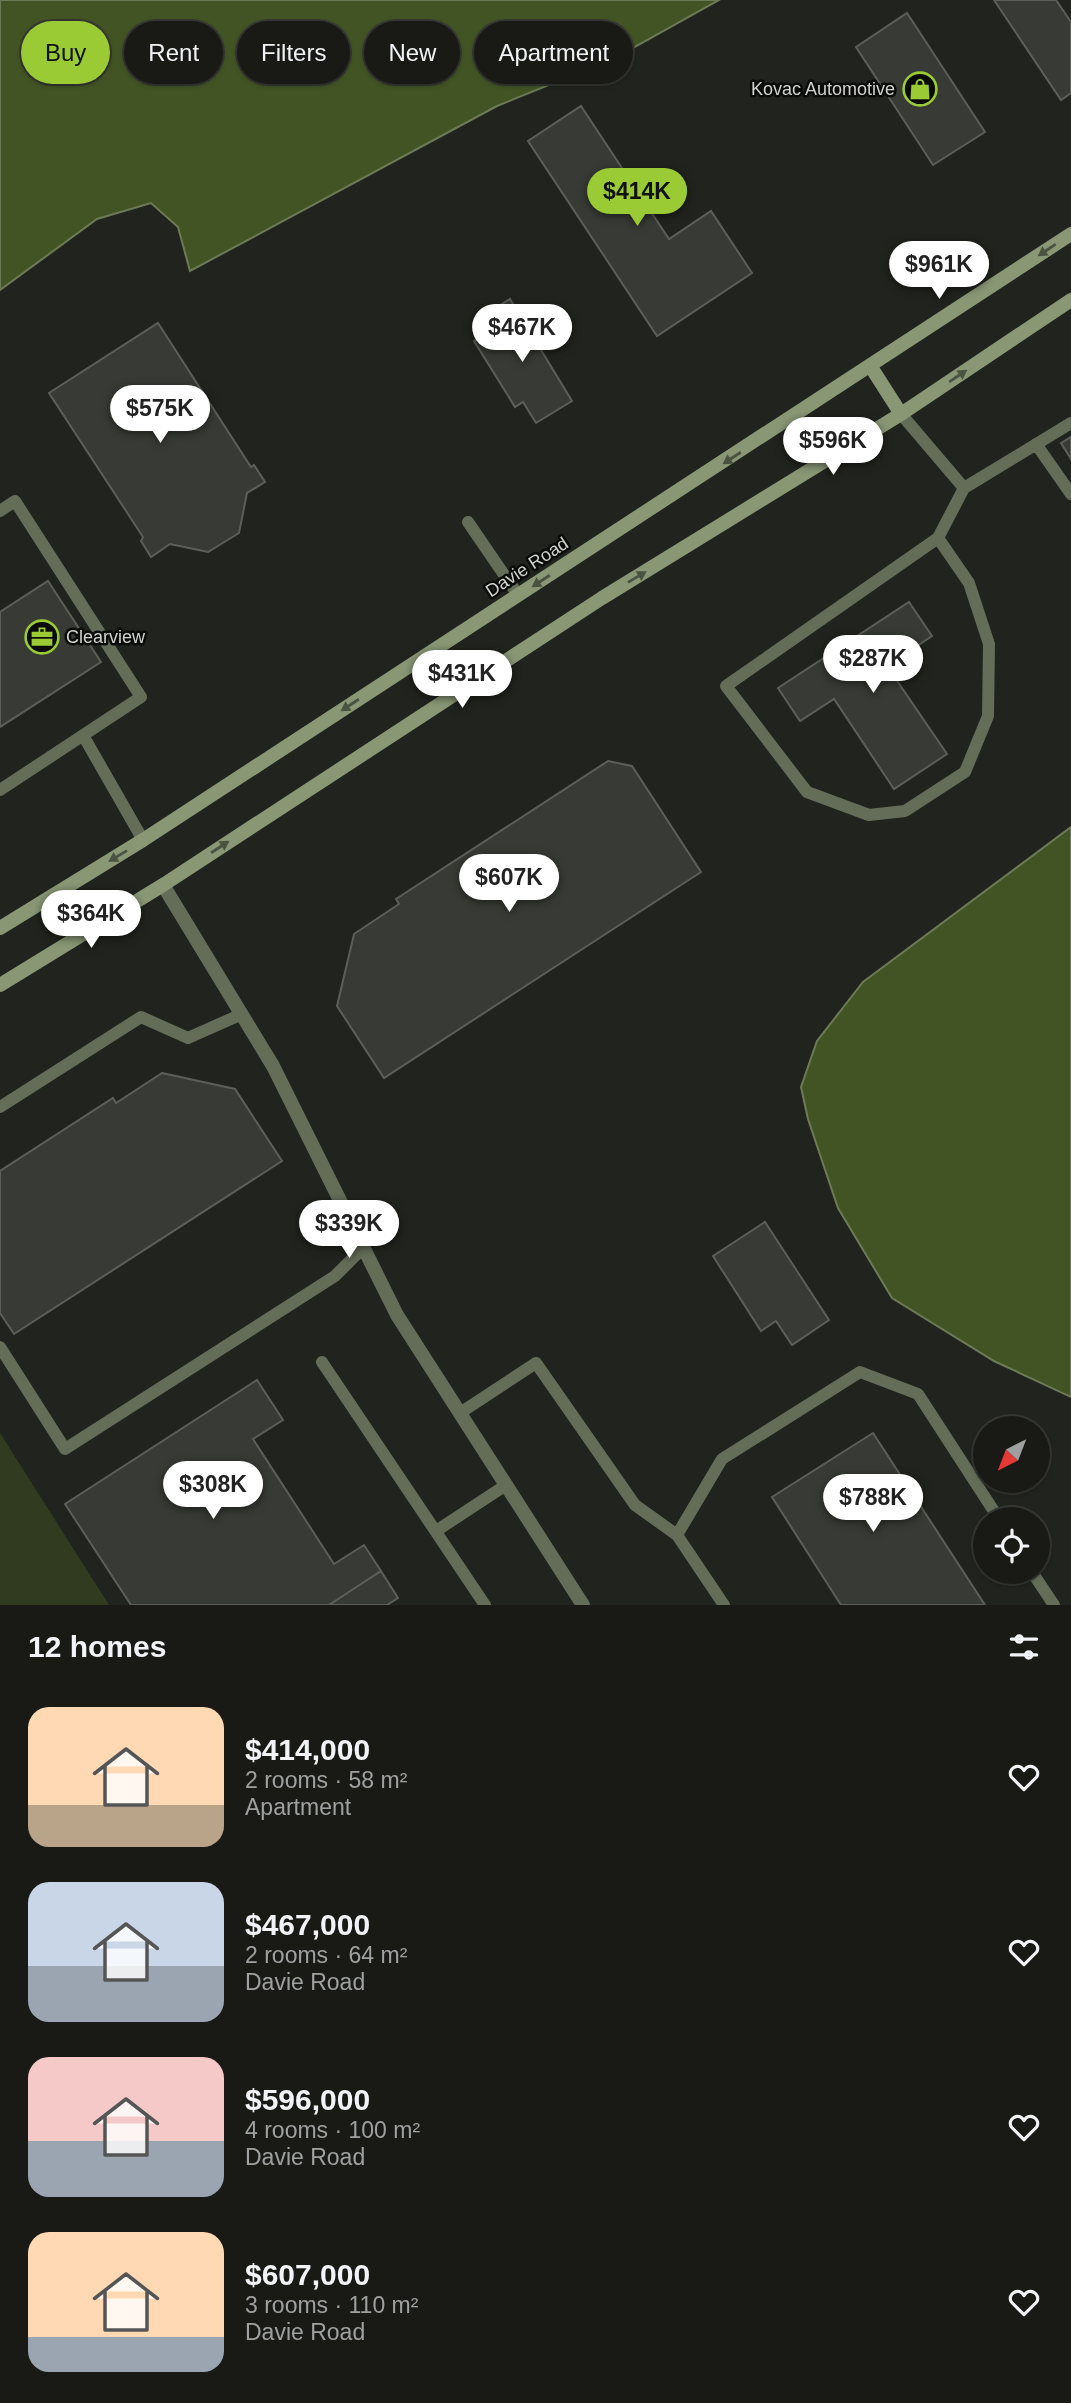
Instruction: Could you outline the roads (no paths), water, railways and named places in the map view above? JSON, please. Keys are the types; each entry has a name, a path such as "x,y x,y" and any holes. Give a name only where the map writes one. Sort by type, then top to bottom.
{"main road":[{"name":"Davie Road","path":"0,928 143,840 1071,234"},
{"path":"0,985 163,885 602,598 901,414 1071,300"},
{"path":"871,367 901,414"}],"street":[{"path":"163,885 273,1066 397,1315 583,1605"}],"lane":[{"path":"901,414 964,488"},
{"path":"938,538 969,583 989,644 988,716 965,772 905,811 869,815 807,792 726,686 938,538 964,488 1071,423"},
{"path":"1037,444 1071,494"},
{"path":"0,511 15,501 141,697 0,790"},
{"path":"468,522 518,596"},
{"path":"84,737 143,840"},
{"path":"0,1107 141,1017 188,1038 242,1014"},
{"path":"0,1347 65,1449 335,1276 363,1248"},
{"path":"322,1362 485,1605"},
{"path":"460,1413 536,1363 635,1505 677,1535 724,1605"},
{"path":"677,1535 722,1460 860,1373 918,1394 991,1507"},
{"path":"436,1531 506,1485"},
{"path":"1040,1584 1054,1605"}],"place":[{"name":"Kovac Automotive","path":"920,89"},
{"name":"Clearview","path":"42,637"}]}
